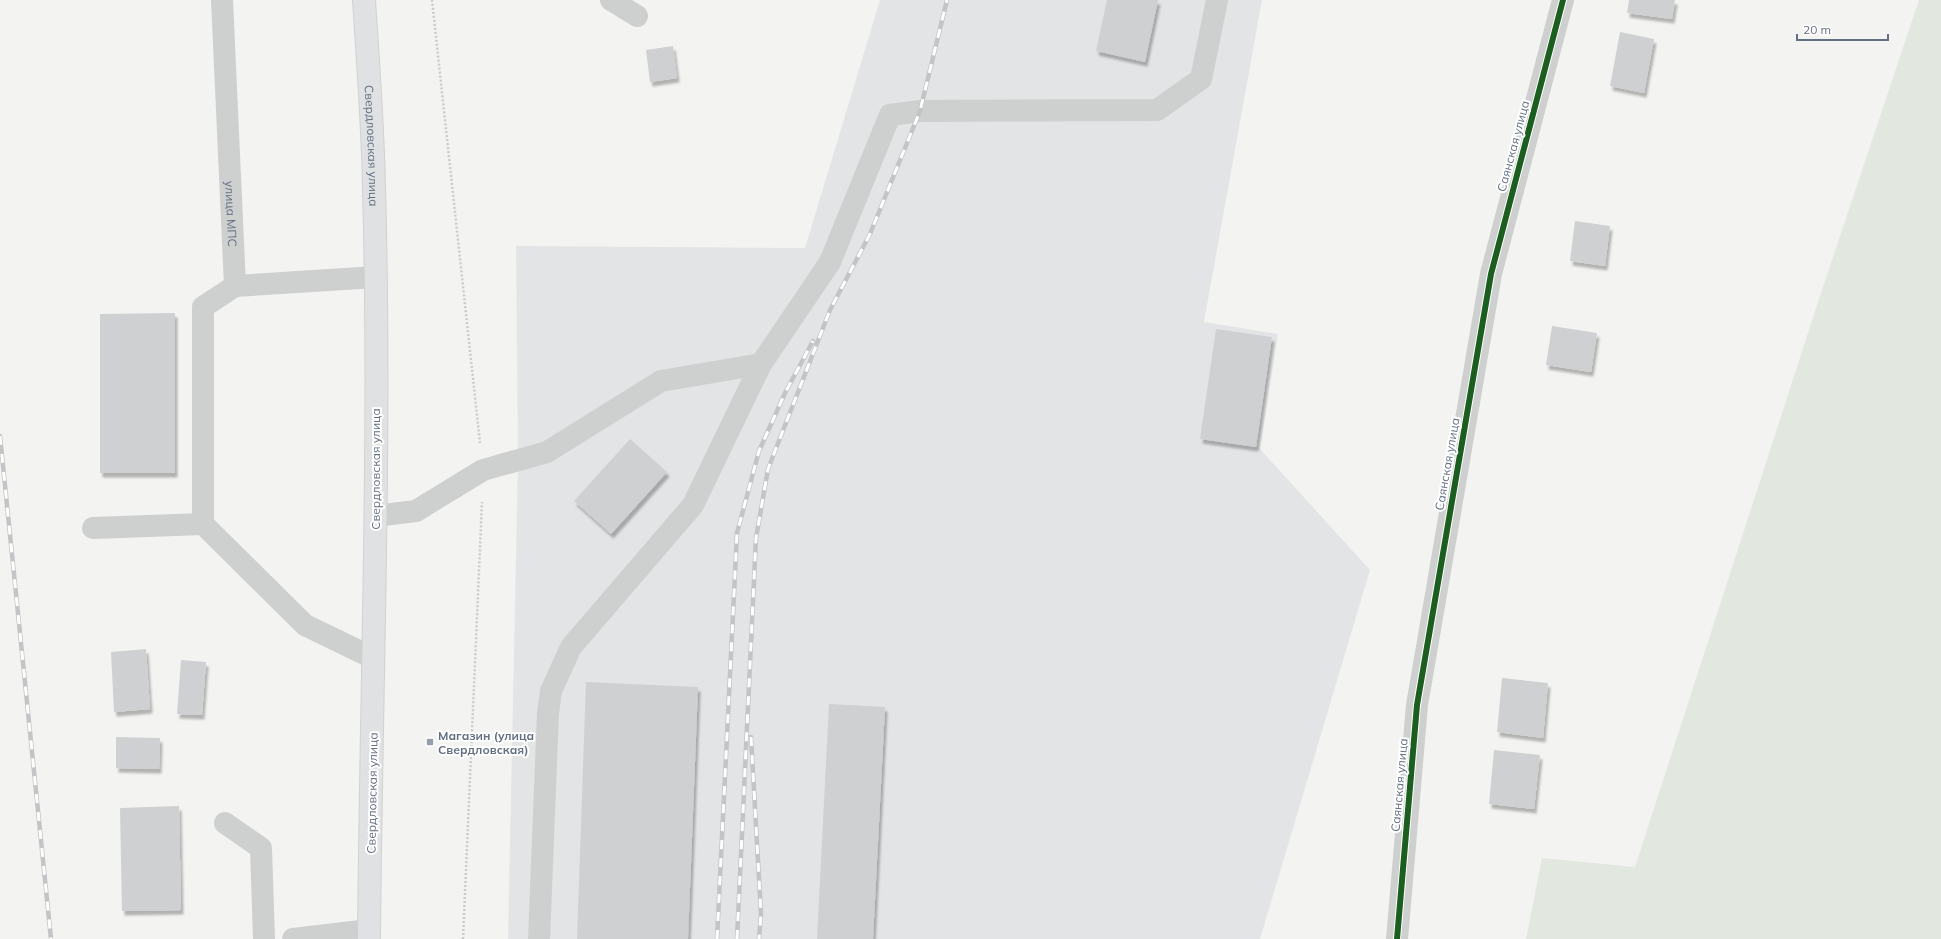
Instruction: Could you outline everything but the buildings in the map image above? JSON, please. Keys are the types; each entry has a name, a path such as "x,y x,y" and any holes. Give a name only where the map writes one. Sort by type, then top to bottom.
{"highway":[{"name":"Свердловская улица","path":"364,0 374,186 376,277 375,516 369,935"}],"street":[{"name":"улица МПС","path":"222,0 235,286"},
{"path":"611,0 637,16"},
{"path":"539,939 548,714 551,691 571,647 693,505 761,364 830,262 890,115 920,111 1157,110 1200,79 1217,0"},
{"name":"Саянская улица","path":"1397,939 1417,705 1490,274 1563,0"},
{"path":"373,658 305,625 204,524 203,308 235,286 376,277"},
{"path":"375,516 416,511 483,470 547,452 661,381 761,364"},
{"path":"93,528 204,524"},
{"path":"225,824 261,848 264,939"},
{"path":"293,939 369,935"}],"shaded area":[{"path":"880,0 1262,0 1204,322 1278,334 1260,449 1370,570 1260,939 508,939 518,461 516,246 805,248"},
{"path":"1919,0 1941,0 1941,939 1526,939 1542,858 1635,867 1819,299"}],"railway":[{"path":"737,939 756,538 768,469 830,310 870,234 920,111 947,0"},
{"path":"717,939 737,533 759,451 786,391 813,341"},
{"path":"0,436 51,939"},
{"path":"751,737 761,914 759,939"}],"cycle path":[{"path":"1397,939 1417,705 1491,274 1563,0"}],"place":[{"name":"Магазин (улица Свердловская)","path":"430,742"}]}
